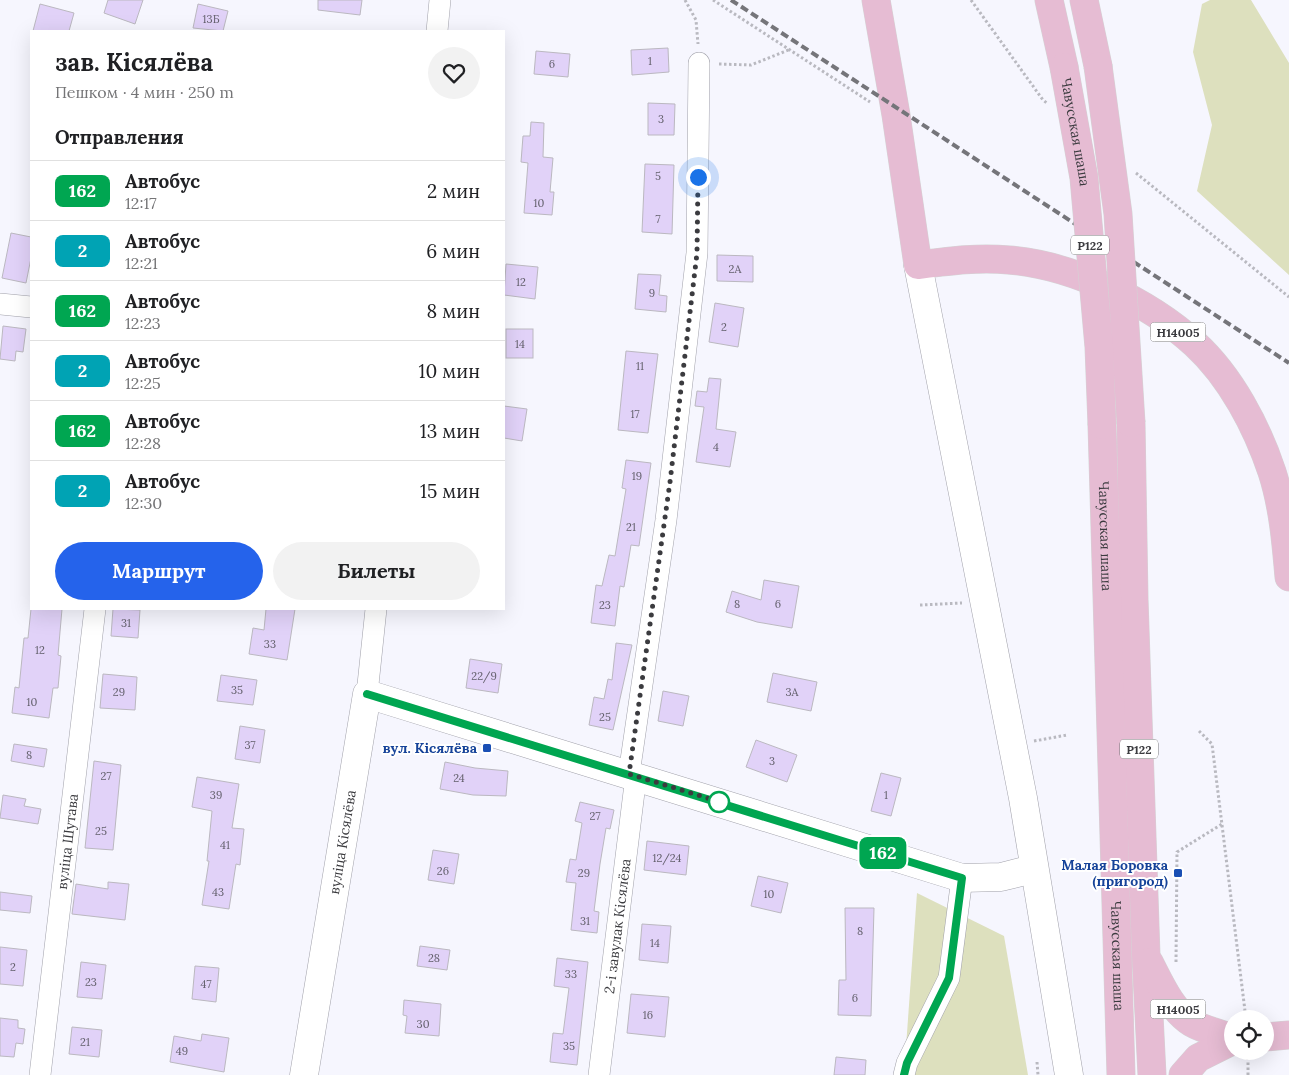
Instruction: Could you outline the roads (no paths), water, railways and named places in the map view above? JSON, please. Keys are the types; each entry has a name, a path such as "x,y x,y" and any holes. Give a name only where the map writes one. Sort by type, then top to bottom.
{"main road":[{"path":"876,0 896,115 918,265"},
{"name":"Чавусская шаша","path":"1049,0 1064,68 1084,178 1099,348 1121,1075"},
{"name":"Чавусская шаша","path":"1084,0 1098,66 1118,214 1131,423 1134,599 1152,1075"},
{"name":"Н14005","path":"918,265 964,259 1009,260 1054,268 1104,285 1152,313 1195,344 1227,382 1252,422 1273,473 1284,528 1289,576"},
{"name":"Н14005","path":"1146,955 1164,990 1181,1013 1192,1023 1224,1037"},
{"path":"1274,1036 1289,1035"},
{"name":"Н14005","path":"1182,1075 1198,1058 1224,1044"}],"street":[{"path":"436,30 440,0"},
{"name":"2-і завулак Кісялёва","path":"599,1075 632,775 666,520 697,253 699,63"},
{"path":"918,265 1023,798 1033,870 1069,1075"},
{"path":"0,304 30,307"},
{"name":"вуліца Шутава","path":"40,1075 95,610"},
{"name":"вуліца Кісялёва","path":"304,1075 367,694 376,610"},
{"path":"367,694 962,878 1001,877 1033,870"},
{"path":"904,1075 907,1063 949,978 962,878"}],"railway":[{"path":"731,0 1289,363"}],"place":[{"name":"вул. Кісялёва","path":"487,748"},
{"name":"Малая Боровка (пригород)","path":"1178,873"}]}
